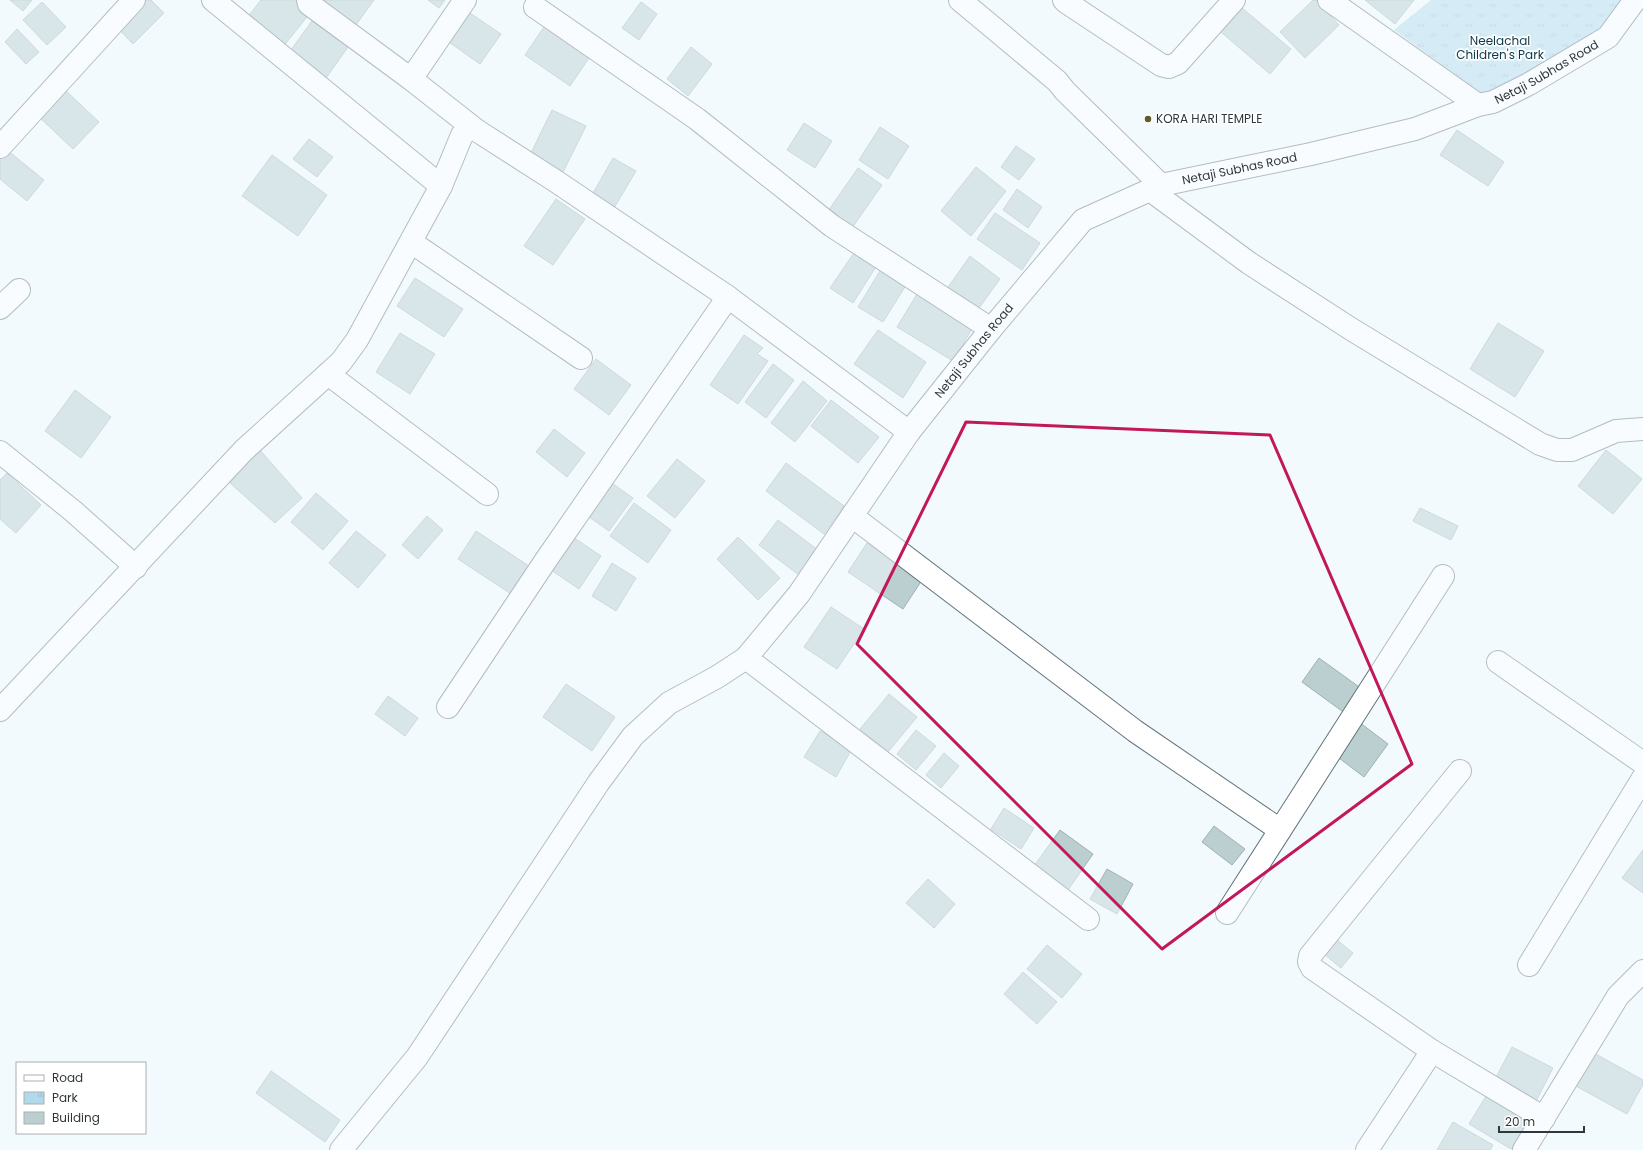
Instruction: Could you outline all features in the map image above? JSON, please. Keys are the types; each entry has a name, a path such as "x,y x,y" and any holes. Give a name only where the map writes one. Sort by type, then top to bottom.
{"street":[{"path":"0,147 134,0"},
{"path":"213,0 441,186"},
{"path":"308,0 309,4 412,79 476,130 554,180 728,297 909,432"},
{"path":"412,79 465,0"},
{"path":"960,0 1057,81 1155,187 1262,271 1351,329 1540,444 1557,450 1572,450 1616,431 1643,429"},
{"path":"1064,0 1161,65 1169,67 1178,64 1234,0"},
{"path":"1329,0 1478,105"},
{"name":"Netaji Subhas Road","path":"342,1150 417,1057 599,782 633,736 670,703 717,677 746,658 799,594 909,432 1083,220 1155,187 1311,154 1408,131 1478,105 1493,102 1529,84 1608,37 1635,0"},
{"path":"535,7 697,119 832,226 992,329"},
{"path":"0,710 136,567 244,450 341,362 357,340 441,186 462,135 468,130 476,130"},
{"path":"411,242 581,358"},
{"path":"0,308 19,290"},
{"path":"448,707 546,560 728,297"},
{"path":"328,374 487,494"},
{"path":"0,452 73,511 136,567"},
{"path":"852,516 1135,731 1280,830"},
{"path":"1227,913 1444,576"},
{"path":"746,658 1088,919"},
{"path":"1498,662 1643,763"},
{"path":"1460,771 1310,956 1309,962 1312,968 1432,1051 1544,1118"},
{"path":"1529,965 1643,778"},
{"path":"1524,1150 1618,996 1643,971"},
{"path":"1367,1150 1432,1051"}],"highlighted area":[{"path":"966,422 1270,435 1412,764 1162,949 857,644"}],"green space":[{"name":"Neelachal Children's Park","path":"1431,0 1632,0 1608,37 1493,102 1394,30"}],"building":[{"path":"10,0 32,0 23,11"},
{"path":"141,0 151,0 164,13 133,44 115,25"},
{"path":"261,0 294,0 310,13 279,52 243,23"},
{"path":"315,0 374,0 353,29"},
{"path":"428,0 445,0 439,8"},
{"path":"1313,0 1316,0 1339,25 1305,58 1280,32"},
{"path":"1365,0 1414,0 1395,24"},
{"path":"42,2 66,27 47,45 23,20"},
{"path":"641,2 657,14 639,40 622,28"},
{"path":"1242,8 1291,49 1270,74 1221,32"},
{"path":"464,9 501,34 480,64 443,38"},
{"path":"312,21 348,47 324,81 288,54"},
{"path":"546,24 591,55 570,86 525,55"},
{"path":"17,29 39,52 26,64 5,42"},
{"path":"691,47 712,64 688,96 667,79"},
{"path":"64,89 99,122 73,149 38,116"},
{"path":"552,110 586,126 563,172 530,155"},
{"path":"804,123 832,141 815,168 787,150"},
{"path":"880,127 909,146 888,179 859,160"},
{"path":"1457,130 1504,162 1488,186 1440,155"},
{"path":"309,139 333,157 317,177 293,159"},
{"path":"1016,146 1035,159 1019,180 1001,167"},
{"path":"7,150 44,180 27,201 0,179 0,158"},
{"path":"272,155 327,195 298,236 242,196"},
{"path":"613,158 636,171 614,208 592,195"},
{"path":"976,167 1006,191 971,236 941,211"},
{"path":"858,168 882,185 850,231 826,214"},
{"path":"1017,189 1042,207 1028,228 1003,210"},
{"path":"556,199 585,219 553,265 524,246"},
{"path":"995,213 1040,243 1022,270 977,239"},
{"path":"858,247 879,262 853,303 830,288"},
{"path":"970,256 1000,279 974,315 944,293"},
{"path":"883,266 908,282 883,322 858,307"},
{"path":"415,278 463,309 444,337 397,306"},
{"path":"917,294 973,327 953,361 897,327"},
{"path":"1498,323 1544,351 1515,397 1470,369"},
{"path":"878,330 926,362 903,398 854,364"},
{"path":"400,333 435,354 410,394 376,372"},
{"path":"744,335 763,348 757,354 768,361 738,404 710,385"},
{"path":"596,359 631,385 609,415 574,389"},
{"path":"773,364 794,380 766,418 745,402"},
{"path":"803,381 827,401 795,442 771,423"},
{"path":"75,390 111,417 81,458 45,431"},
{"path":"831,400 879,437 858,463 811,426"},
{"path":"554,429 585,453 567,477 536,452"},
{"path":"259,449 302,498 275,523 230,483"},
{"path":"1606,450 1642,479 1613,514 1578,486"},
{"path":"677,459 705,481 675,518 647,496"},
{"path":"786,463 844,506 824,534 766,491"},
{"path":"7,473 41,505 16,533 0,519 0,480"},
{"path":"609,481 633,498 609,531 585,514"},
{"path":"316,493 348,521 323,550 291,522"},
{"path":"634,503 671,530 648,563 610,536"},
{"path":"1420,508 1458,526 1451,540 1413,521"},
{"path":"427,516 443,530 418,559 402,545"},
{"path":"778,520 818,550 799,575 759,545"},
{"path":"356,531 386,555 358,588 329,563"},
{"path":"476,531 529,566 511,594 458,559"},
{"path":"573,537 601,556 579,589 551,570"},
{"path":"738,537 780,578 758,600 717,559"},
{"path":"867,543 922,580 903,609 848,572"},
{"path":"612,563 636,578 616,611 592,596"},
{"path":"831,607 864,629 837,669 804,647"},
{"path":"1319,658 1362,689 1346,714 1302,682"},
{"path":"566,684 615,717 592,751 543,717"},
{"path":"889,694 917,717 888,752 860,729"},
{"path":"388,696 418,718 405,736 375,714"},
{"path":"1359,722 1388,744 1364,777 1335,755"},
{"path":"916,730 936,746 916,770 897,754"},
{"path":"820,731 852,749 836,777 804,757"},
{"path":"944,753 959,766 941,788 926,775"},
{"path":"1004,808 1034,828 1021,849 991,829"},
{"path":"1214,826 1245,849 1232,865 1202,842"},
{"path":"1060,830 1093,854 1068,890 1034,866"},
{"path":"1643,850 1643,893 1622,878"},
{"path":"1107,869 1133,884 1117,914 1090,899"},
{"path":"928,879 955,904 934,928 906,903"},
{"path":"1331,935 1353,953 1341,968 1319,950"},
{"path":"1047,945 1082,974 1062,998 1027,969"},
{"path":"1023,972 1057,1002 1037,1024 1004,994"},
{"path":"1512,1047 1553,1068 1535,1103 1494,1081"},
{"path":"1592,1052 1643,1080 1643,1084 1627,1114 1574,1085"},
{"path":"271,1071 340,1120 325,1142 256,1093"},
{"path":"1489,1091 1531,1115 1511,1149 1469,1124"},
{"path":"1453,1122 1493,1145 1490,1150 1437,1150"}],"place":[{"name":"KORA HARI TEMPLE","path":"1148,119"}]}
